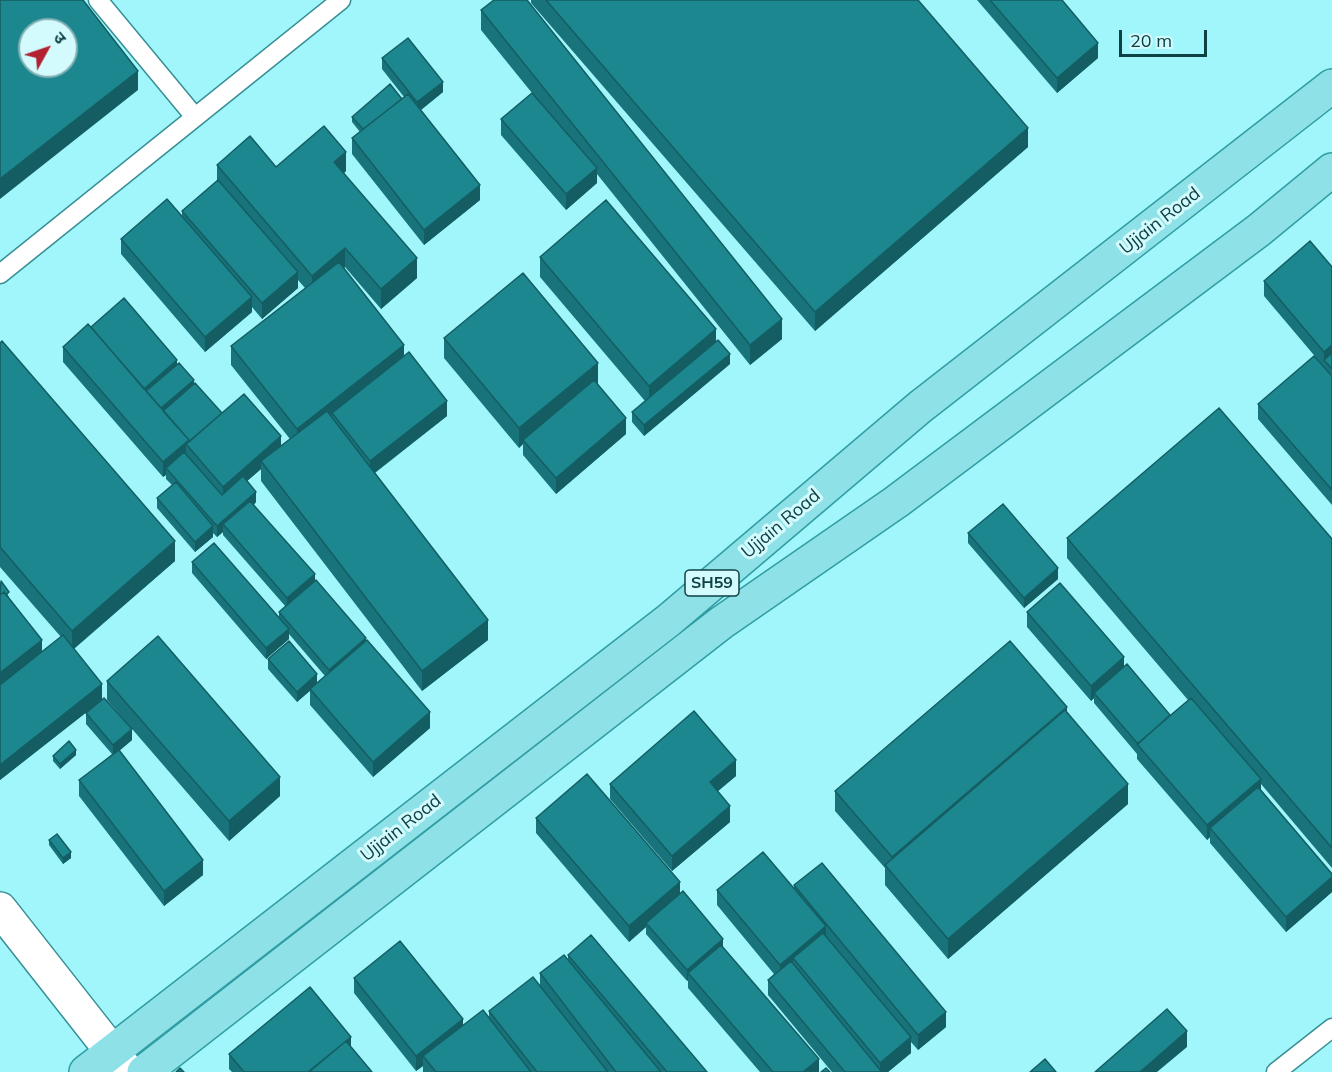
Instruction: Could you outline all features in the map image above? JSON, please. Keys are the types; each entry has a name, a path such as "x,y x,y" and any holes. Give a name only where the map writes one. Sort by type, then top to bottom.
{"main road":[{"name":"Ujjain Road","path":"86,1072 120,1062 669,620 920,406 1332,86"},
{"name":"Ujjain Road","path":"144,1072 721,623 896,502 1259,230 1332,170"}],"street":[{"path":"0,909 120,1062"}],"lane":[{"path":"98,0 195,117"},
{"path":"0,274 341,0"},
{"path":"1276,1072 1332,1028"}],"building":[{"path":"0,0 83,0 138,71 0,179"},
{"path":"494,0 527,0 782,319 750,345 481,10"},
{"path":"546,0 918,0 1028,128 815,312"},
{"path":"990,0 1062,0 1098,43 1057,78"},
{"path":"408,38 443,82 417,102 382,58"},
{"path":"390,84 402,99 363,129 352,117"},
{"path":"532,93 597,168 566,194 501,119"},
{"path":"408,94 480,185 424,230 352,138"},
{"path":"324,126 346,152 334,162 417,258 381,289 345,248 312,276 217,165 250,136 276,167"},
{"path":"218,180 298,272 262,303 182,211"},
{"path":"167,199 252,297 205,337 121,239"},
{"path":"606,200 716,329 649,386 540,257"},
{"path":"1310,241 1332,267 1332,345 1324,352 1264,281"},
{"path":"339,262 404,345 297,429 231,346"},
{"path":"523,273 598,363 519,428 444,338"},
{"path":"124,298 177,360 144,389 91,327"},
{"path":"88,324 189,440 163,462 63,347"},
{"path":"718,340 730,354 644,425 632,412"},
{"path":"2,341 175,541 72,631 0,547 0,343"},
{"path":"409,352 447,401 370,461 332,413"},
{"path":"1332,353 1332,369 1324,360"},
{"path":"1314,356 1332,376 1332,490 1258,404"},
{"path":"179,363 194,380 161,408 146,391"},
{"path":"594,380 626,418 556,478 523,440"},
{"path":"195,383 222,413 189,442 163,411"},
{"path":"244,394 281,436 223,487 186,444"},
{"path":"1219,408 1332,539 1332,848 1067,538"},
{"path":"327,411 488,620 422,671 261,461"},
{"path":"184,452 222,495 243,476 256,492 217,526 166,468"},
{"path":"176,482 213,526 195,542 157,498"},
{"path":"250,501 315,574 287,598 223,524"},
{"path":"1003,504 1058,568 1024,598 968,533"},
{"path":"214,543 289,629 266,648 192,562"},
{"path":"316,580 366,638 329,670 279,612"},
{"path":"1,581 9,592 6,595 4,592 0,595"},
{"path":"1060,583 1124,657 1091,686 1027,612"},
{"path":"4,592 42,640 0,673 0,595"},
{"path":"63,635 102,684 0,765 0,685"},
{"path":"158,636 280,777 229,821 107,681"},
{"path":"367,640 430,712 373,762 310,689"},
{"path":"289,641 317,674 297,692 268,659"},
{"path":"1010,641 1067,707 892,857 835,791"},
{"path":"1127,664 1170,715 1138,744 1094,693"},
{"path":"104,698 132,729 113,745 86,713"},
{"path":"1191,698 1261,779 1207,825 1137,744"},
{"path":"1065,710 1128,784 948,939 885,865"},
{"path":"694,711 736,760 710,782 730,806 672,856 610,784"},
{"path":"69,741 76,750 60,764 53,756"},
{"path":"119,750 203,860 164,891 79,780"},
{"path":"587,774 680,882 629,926 536,818"},
{"path":"1258,787 1332,874 1332,877 1286,917 1210,828"},
{"path":"57,834 71,852 63,858 49,840"},
{"path":"763,852 826,926 780,965 717,890"},
{"path":"822,863 946,1012 918,1035 794,885"},
{"path":"683,891 723,939 687,970 646,923"},
{"path":"823,933 911,1037 880,1063 793,958"},
{"path":"591,935 707,1072 667,1072 568,955"},
{"path":"400,941 463,1019 416,1056 354,978"},
{"path":"721,945 819,1059 803,1072 773,1072 688,973"},
{"path":"564,955 661,1072 616,1072 540,973"},
{"path":"791,961 880,1072 845,1072 768,980"},
{"path":"533,977 608,1072 537,1072 489,1011"},
{"path":"310,987 351,1037 308,1072 244,1072 229,1054"},
{"path":"1167,1009 1187,1031 1140,1072 1095,1072"},
{"path":"483,1010 531,1072 436,1072 423,1056"},
{"path":"346,1041 372,1072 309,1072"},
{"path":"1045,1059 1056,1072 1030,1072"}]}
